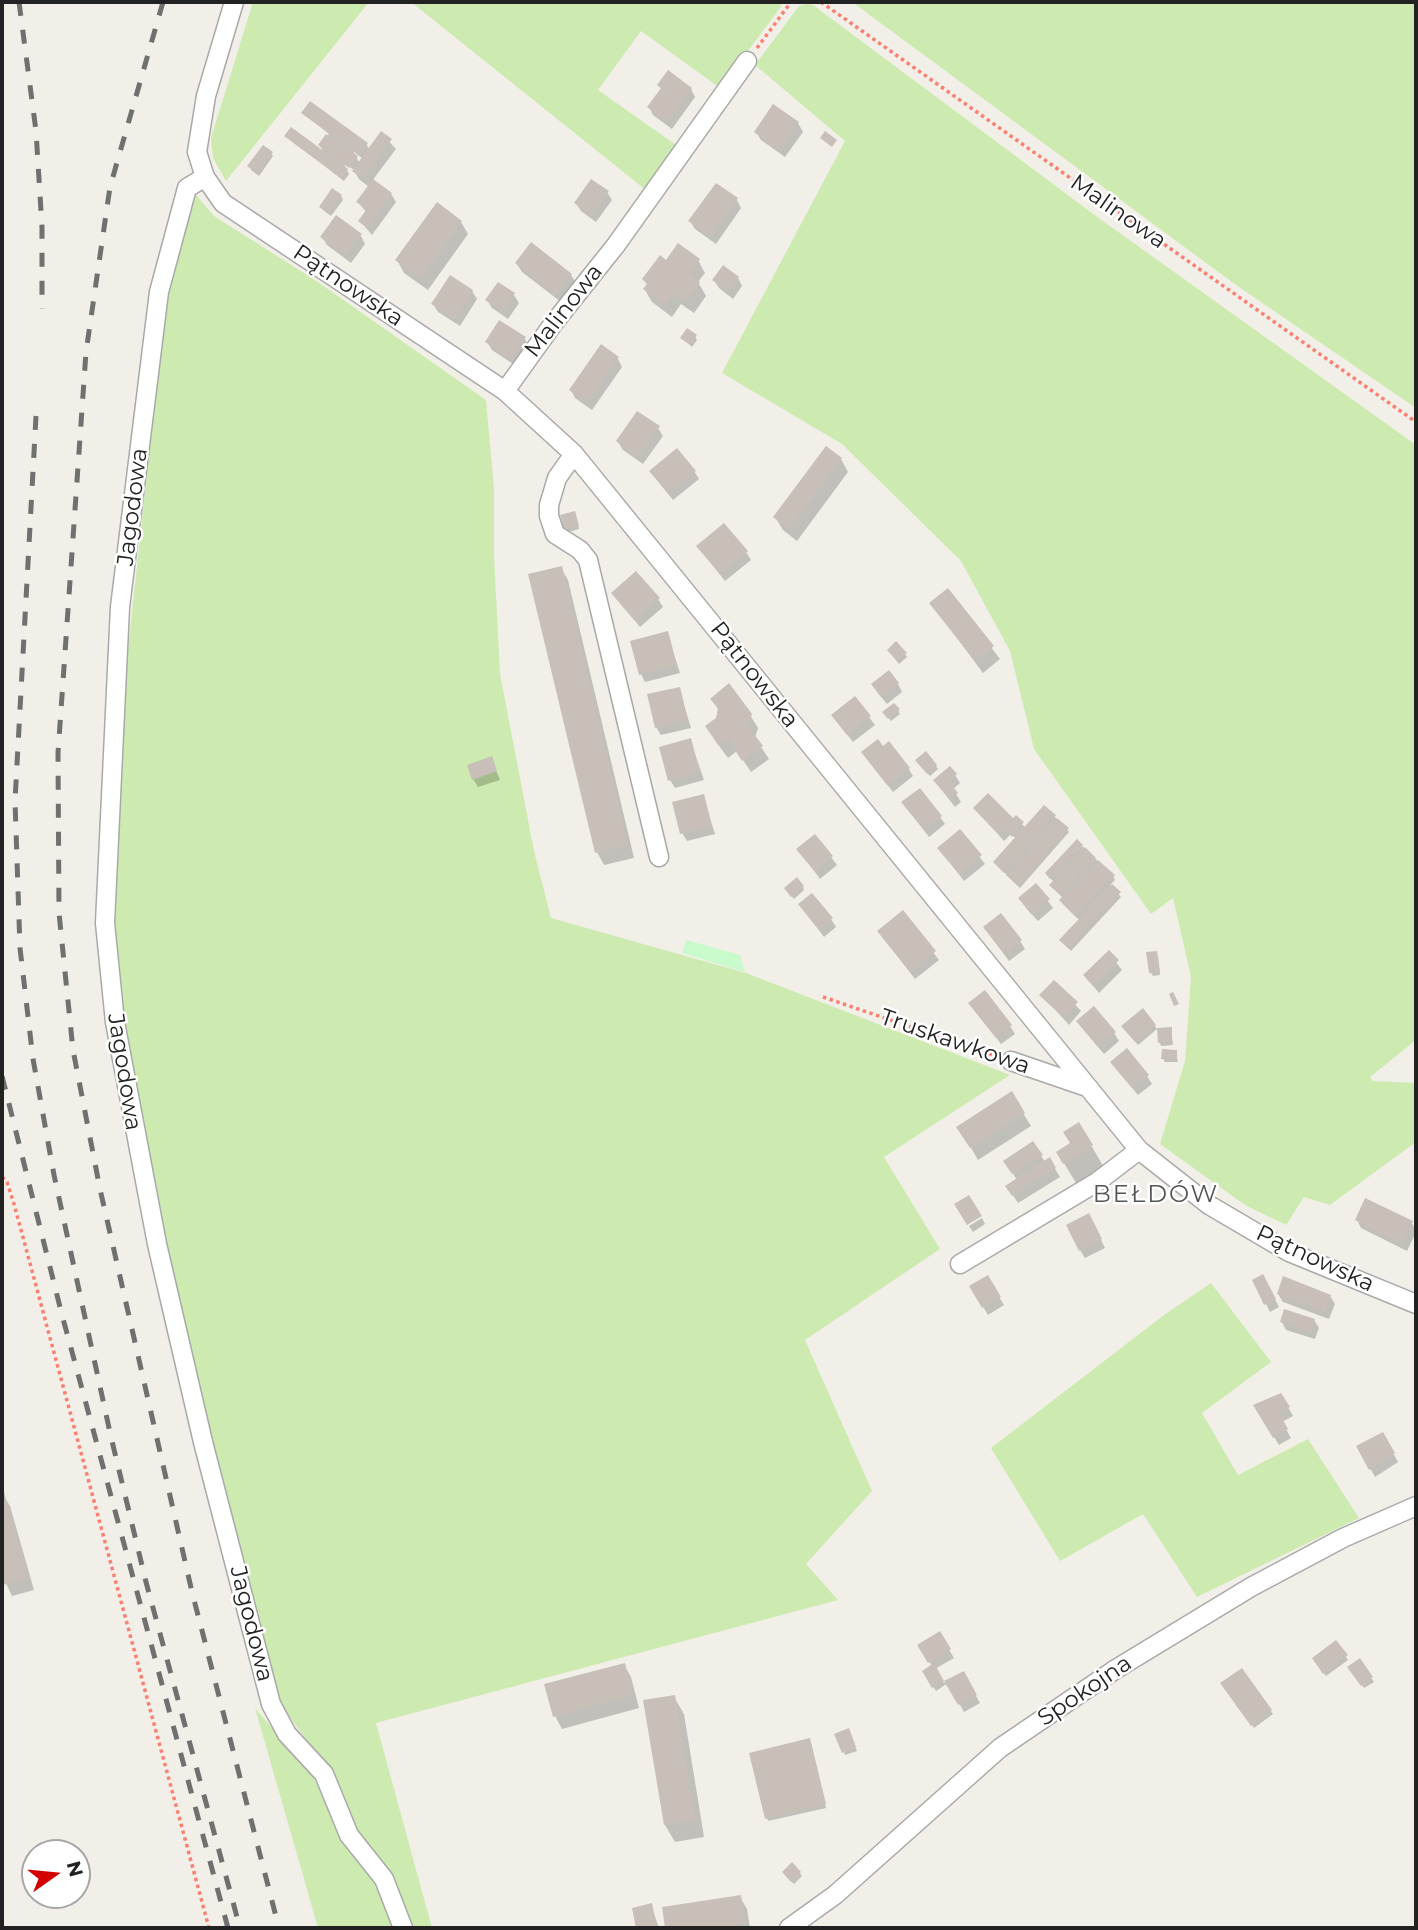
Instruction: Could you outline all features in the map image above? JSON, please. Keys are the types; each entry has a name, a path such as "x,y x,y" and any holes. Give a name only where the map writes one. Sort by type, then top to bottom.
{"street":[{"name":"Pątnowska","path":"234,2 206,96 197,152 205,177 223,203 505,391 574,454 1139,1150 1209,1205 1289,1252 1416,1304"},
{"name":"Malinowa","path":"505,391 553,324 616,245 747,61"},
{"name":"Jagodowa","path":"205,177 187,188 159,292 120,607 105,923 115,1023 163,1270 203,1442 271,1704 287,1734 324,1774 349,1835 384,1879 403,1928"},
{"path":"574,454 557,478 549,505 549,516 555,534 580,550 588,560 659,857"},
{"name":"Truskawkowa","path":"1011,1061 1087,1087"},
{"path":"960,1264 1097,1182 1139,1150"},
{"name":"Spokojna","path":"789,1928 835,1895 1000,1748 1116,1669 1251,1587 1343,1538 1416,1506"}],"path":[{"path":"747,61 791,2"},
{"name":"Malinowa","path":"821,2 1416,422"},
{"name":"Truskawkowa","path":"823,998 1011,1061"},
{"path":"2,1177 7,1182 14,1204 209,1928"}],"green space":[{"path":"253,2 369,2 226,181 213,158 211,138"},
{"path":"411,2 782,2 781,7 720,88 641,31 598,90 676,145 647,191"},
{"path":"852,2 1416,2 1416,408 1236,285"},
{"path":"813,5 1096,216 1416,445 1416,1040 1370,1077 1373,1081 1416,1083 1416,1142 1330,1205 1304,1197 1286,1225 1245,1205 1160,1144 1185,1061 1191,977 1173,898 1151,914 1034,749 1010,651 961,561 842,444 722,373 845,141 755,65 799,6"},
{"path":"196,195 214,216 315,280 486,400 494,488 494,556 500,674 534,851 551,918 746,973 1010,1075 884,1157 940,1249 805,1340 872,1491 806,1564 838,1600 376,1723 432,1928 410,1928 384,1870 352,1824 332,1774 280,1704 181,1318 136,1104 121,1014 113,924 122,704 164,317 191,198"},
{"path":"686,940 740,955 745,972 682,953"},
{"path":"1211,1283 1271,1362 1202,1413 1238,1475 1308,1439 1359,1518 1197,1597 1143,1514 1060,1561 991,1448 1164,1315"},
{"path":"255,1708 313,1777 340,1830 374,1881 395,1928 318,1928"}],"building":[{"path":"668,70 692,88 667,122 647,107 661,88 657,85"},
{"path":"310,101 368,143 359,155 301,113"},
{"path":"773,104 799,122 780,150 754,132"},
{"path":"291,127 348,169 342,179 284,136"},
{"path":"381,131 392,139 363,179 352,171"},
{"path":"825,131 837,140 832,147 820,138"},
{"path":"326,134 358,156 349,168 318,145"},
{"path":"263,145 273,152 257,173 247,166"},
{"path":"373,179 392,193 367,228 358,221 367,209 356,202"},
{"path":"591,179 609,191 591,215 574,203"},
{"path":"716,183 738,198 711,237 688,221"},
{"path":"332,188 342,195 329,214 319,207"},
{"path":"437,202 462,221 420,279 395,260"},
{"path":"336,215 362,234 346,256 320,237"},
{"path":"531,242 572,274 556,295 515,263"},
{"path":"678,243 700,259 689,274 700,282 686,302 673,293 664,305 643,289 647,284 642,279 660,255 666,260"},
{"path":"723,265 739,277 728,292 712,280"},
{"path":"450,275 473,290 455,319 431,304"},
{"path":"498,282 515,293 503,312 485,300"},
{"path":"499,320 526,337 511,359 485,342"},
{"path":"687,328 697,335 690,345 680,338"},
{"path":"601,344 619,357 587,403 569,390"},
{"path":"637,411 660,426 638,457 616,441"},
{"path":"826,446 842,458 789,529 773,517"},
{"path":"677,448 696,471 668,493 649,471"},
{"path":"575,511 579,526 564,529 560,515"},
{"path":"724,523 748,551 720,574 696,546"},
{"path":"562,566 628,845 595,853 528,574"},
{"path":"636,571 660,598 634,620 611,593"},
{"path":"948,588 994,646 975,661 929,603"},
{"path":"668,631 677,665 639,675 630,641"},
{"path":"896,641 907,653 897,661 887,650"},
{"path":"889,670 899,683 881,697 871,684"},
{"path":"729,683 752,714 748,726 763,746 742,761 731,744 731,738 719,746 705,726 716,718 718,708 710,699"},
{"path":"680,687 688,720 655,728 647,694"},
{"path":"855,696 871,716 847,735 831,715"},
{"path":"894,703 900,709 888,719 882,712"},
{"path":"691,738 700,772 668,781 659,747"},
{"path":"878,739 883,746 889,741 910,768 887,785 861,752"},
{"path":"926,751 937,765 927,774 915,760"},
{"path":"492,756 497,771 472,780 467,765"},
{"path":"950,766 957,774 949,781 958,793 950,800 933,780"},
{"path":"920,788 942,816 924,830 901,802"},
{"path":"988,793 1013,818 1016,815 1024,822 1012,837 1003,829 998,834 973,808"},
{"path":"704,794 712,826 680,834 672,802"},
{"path":"1044,805 1056,815 1004,873 993,862"},
{"path":"1057,818 1069,828 1018,886 1006,875"},
{"path":"960,829 982,855 959,874 937,848"},
{"path":"815,834 833,856 815,872 796,849"},
{"path":"1077,839 1083,845 1050,879 1045,873"},
{"path":"1085,847 1096,858 1060,895 1049,885"},
{"path":"1098,860 1115,875 1075,916 1059,900"},
{"path":"797,877 804,886 791,897 784,888"},
{"path":"1036,883 1050,899 1032,915 1018,898"},
{"path":"1112,884 1121,892 1068,948 1059,940"},
{"path":"812,893 833,918 819,930 798,904"},
{"path":"903,910 936,951 910,972 877,931"},
{"path":"1001,913 1022,940 1004,954 983,927"},
{"path":"1109,950 1119,960 1093,986 1083,975"},
{"path":"1157,951 1160,972 1149,973 1146,952"},
{"path":"1054,980 1078,1002 1064,1018 1039,995"},
{"path":"985,990 1012,1025 996,1038 968,1003"},
{"path":"1173,992 1179,1004 1174,1006 1169,994"},
{"path":"1094,1006 1116,1032 1098,1047 1076,1021"},
{"path":"1143,1008 1156,1025 1135,1042 1121,1026"},
{"path":"1172,1027 1172,1042 1158,1043 1157,1028"},
{"path":"1127,1048 1149,1075 1132,1088 1110,1062"},
{"path":"1162,1049 1177,1050 1177,1060 1161,1059"},
{"path":"1012,1091 1025,1113 970,1148 956,1127"},
{"path":"1079,1122 1093,1145 1063,1164 1056,1152 1070,1143 1063,1132"},
{"path":"1033,1141 1043,1155 1012,1174 1003,1161"},
{"path":"1050,1157 1056,1168 1012,1196 1005,1186"},
{"path":"969,1195 982,1216 967,1225 954,1204"},
{"path":"1365,1198 1413,1221 1402,1244 1355,1220"},
{"path":"1089,1213 1102,1239 1079,1251 1066,1225"},
{"path":"1263,1274 1276,1299 1264,1305 1252,1280"},
{"path":"988,1275 1001,1297 982,1308 969,1286"},
{"path":"1283,1276 1331,1295 1325,1312 1277,1294"},
{"path":"1284,1309 1315,1319 1311,1332 1280,1322"},
{"path":"1281,1393 1290,1407 1279,1413 1288,1429 1273,1438 1253,1405"},
{"path":"1383,1432 1395,1453 1369,1470 1356,1446"},
{"path":"3,1488 28,1577 3,1585 2,1581"},
{"path":"940,1631 951,1649 928,1663 917,1645"},
{"path":"1336,1640 1348,1655 1323,1674 1312,1658"},
{"path":"1360,1658 1373,1677 1361,1686 1347,1667"},
{"path":"625,1663 633,1695 553,1717 544,1684"},
{"path":"934,1663 944,1681 932,1688 922,1671"},
{"path":"1242,1668 1272,1710 1251,1726 1220,1683"},
{"path":"964,1671 977,1695 958,1705 944,1681"},
{"path":"675,1695 695,1820 664,1825 643,1700"},
{"path":"849,1728 856,1747 842,1753 834,1734"},
{"path":"810,1738 826,1804 765,1819 749,1753"},
{"path":"792,1862 801,1872 791,1882 782,1872"},
{"path":"741,1895 745,1923 715,1928 665,1928 662,1907"},
{"path":"652,1903 657,1928 636,1928 632,1908"}],"railway":[{"path":"19,2 36,131 42,227 42,309"},
{"path":"163,2 110,187 86,352 58,753 59,913 73,1050 100,1189 192,1592 279,1928"},
{"path":"36,416 15,801 20,948 33,1059 54,1175 111,1437 146,1582 240,1928"},
{"path":"2,1076 62,1315 228,1928"}],"district":[{"name":"BEŁDÓW","path":"1156,1195"}]}
